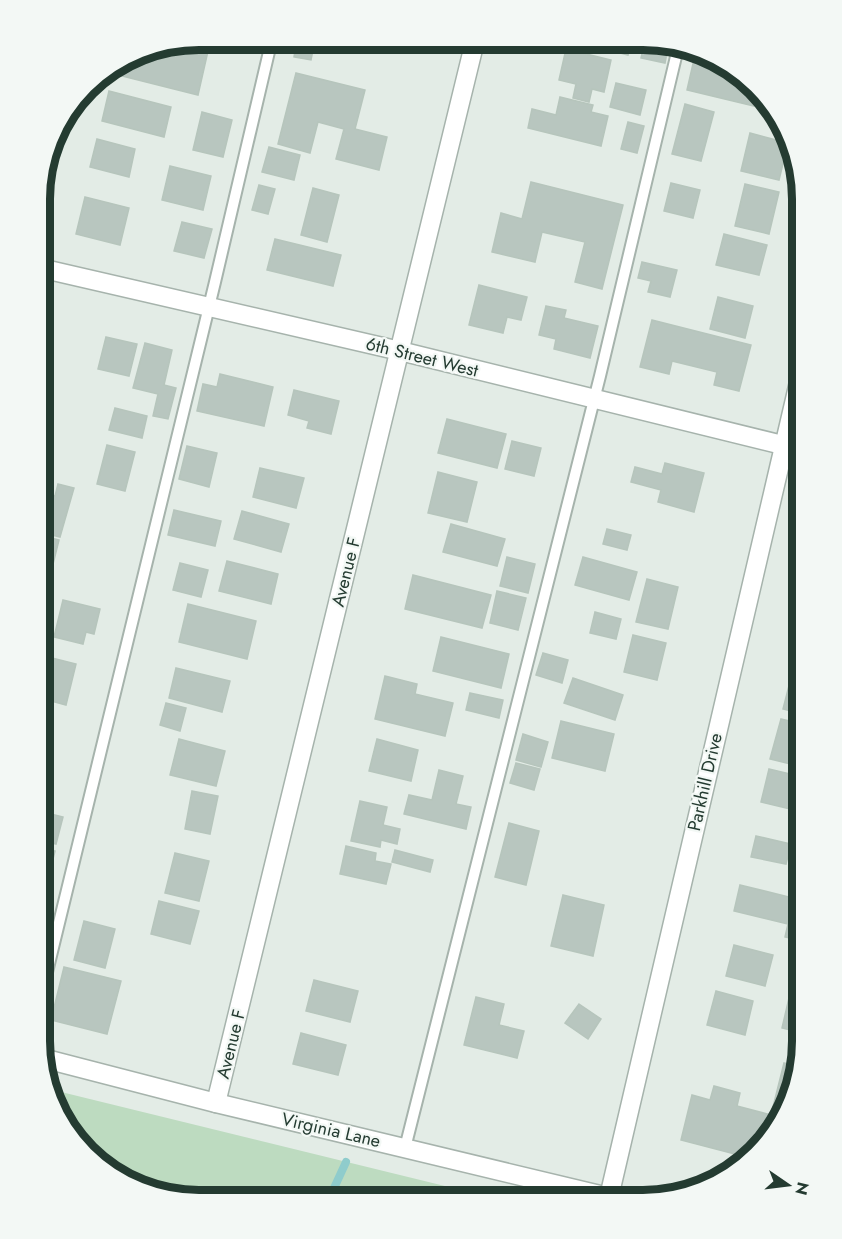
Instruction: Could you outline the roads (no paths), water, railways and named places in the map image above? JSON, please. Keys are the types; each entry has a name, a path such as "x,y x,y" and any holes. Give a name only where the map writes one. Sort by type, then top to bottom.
{"street":[{"name":"Avenue F","path":"216,1103 473,49"},
{"name":"6th Street West","path":"49,270 400,351 792,447"},
{"name":"Parkhill Drive","path":"615,1190 792,411"},
{"name":"Virginia Lane","path":"51,1060 216,1103 576,1190"}],"lane":[{"path":"49,964 270,49"},
{"path":"405,1148 595,399 677,54"}],"waterway":[{"path":"333,1190 346,1162"}]}
